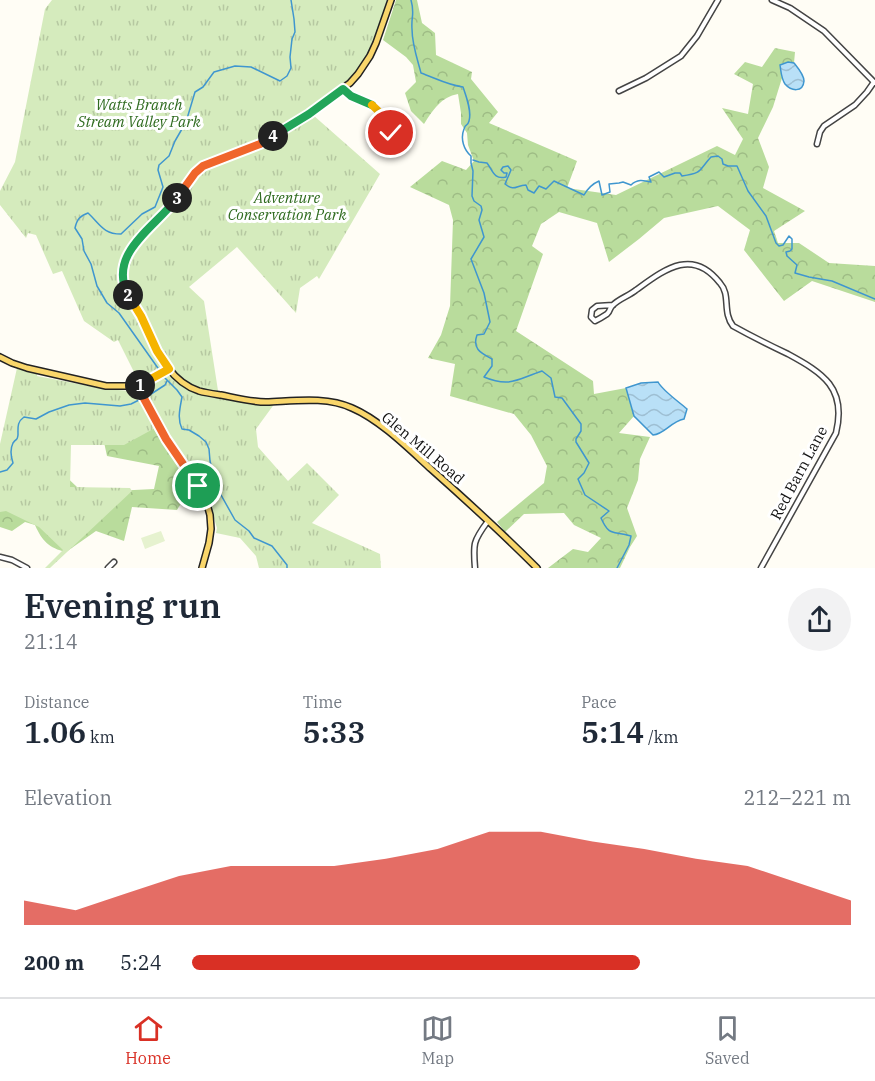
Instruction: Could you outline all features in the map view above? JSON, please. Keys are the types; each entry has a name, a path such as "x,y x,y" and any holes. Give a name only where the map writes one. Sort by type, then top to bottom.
{"main road":[{"path":"0,357 27,368 106,386 139,386 167,370 141,316 123,286 122,276 126,256 203,166 260,144 309,114 343,89 358,74 370,56 391,0"},
{"name":"Glen Mill Road","path":"167,370 182,382 200,391 252,401 318,401 351,408 378,424 404,444 537,568"},
{"path":"139,386 166,439 205,497 211,529 202,568"}],"street":[{"path":"619,91 646,78 681,56 698,36 718,0"},
{"path":"772,0 790,8 824,31 874,83 855,105 824,126 817,144"},
{"path":"343,89 351,96 369,103 379,111 391,133"},
{"name":"Red Barn Lane","path":"613,305 597,306 592,310 591,317 595,321 608,313 613,305 665,270 681,263 709,270 722,285 728,320 734,326 821,374 836,395 840,415 836,433 761,568"},
{"path":"475,568 474,542 488,521"},
{"path":"0,557 27,568"},
{"path":"108,568 114,562"}],"green space":[{"name":"Watts Branch Stream Valley Park","path":"52,0 387,0 388,13 377,49 364,68 257,146 258,148 313,115 380,174 319,279 317,276 300,288 296,313 237,247 189,287 204,301 219,397 275,403 256,429 258,447 288,481 307,463 339,495 312,523 380,554 381,568 259,568 256,556 240,538 216,533 217,528 205,489 170,440 118,340 114,342 84,321 62,271 53,274 36,235 28,233 26,238 0,205 0,191 15,162 45,9"},
{"path":"396,0 417,0 422,23 435,33 436,55 472,72 471,79 498,112 489,123 577,161 567,188 616,195 717,146 735,155 743,139 722,108 748,114 753,84 734,74 745,62 762,67 775,48 795,52 794,63 788,62 780,65 782,78 773,107 758,138 769,167 763,188 805,211 774,231 778,243 799,243 829,263 875,266 875,302 812,281 784,301 744,250 750,230 718,206 664,218 609,262 597,223 559,212 541,224 532,246 543,254 516,331 593,381 594,394 626,388 634,416 619,433 650,437 640,459 638,480 627,508 637,536 620,568 548,568 573,549 588,552 601,538 574,525 564,513 524,514 505,532 497,522 544,483 547,466 531,435 514,414 450,396 455,364 428,358 441,335 450,306 453,220 449,205 410,187 442,161 466,170 474,161 468,145 467,133 461,124 458,94 442,101 424,124 411,111 405,93 416,82 413,65 383,40"},
{"path":"17,368 37,374 37,376 105,389 131,391 138,397 155,428 124,445 71,445 70,487 130,488 132,491 50,568 45,568 63,550 39,527 6,511 0,512 0,444"},
{"path":"148,420 191,487 177,510 132,507 124,541 96,531 66,552 47,543 35,525 25,522 12,531 0,527 0,452 57,468 77,487 114,491 154,489 159,466 107,456 102,433"},
{"path":"161,531 165,541 145,549 141,538"}],"water":[{"path":"788,62 794,63 803,76 803,85 799,89 790,88 785,84 780,65"},
{"path":"658,382 687,409 684,419 653,435 634,416 626,388 641,383"}],"waterway":[{"path":"160,371 119,313 107,303 97,286 82,239 75,228 76,225 79,218 88,213 106,230 121,234 142,214 155,207 163,187 158,170 159,165 169,156 186,122 195,92 203,87 214,72 235,66 251,67 280,81 287,76 291,68 290,57 295,32 291,0"},
{"path":"411,0 413,40 421,73 463,87 469,108 470,117 464,129 463,140 466,151 471,156 472,196 474,201 481,206 479,220 484,237 471,259 484,293 490,322 484,334 477,335 476,340 478,350 492,359 492,366 484,377 507,382 542,371 551,378 555,397 562,398 581,424 581,431 576,442 589,463 578,479 585,495 609,511 601,518 610,531 631,536 617,568"},
{"path":"473,160 487,163 494,174 502,178 506,177 507,173 501,170 508,166 511,170 505,184 511,188 526,185 528,190 534,193 539,186 546,189 554,181 584,195 590,186 599,181 602,195 610,192 609,184 623,182 631,185 640,180 651,182 649,177 659,172 664,177 675,173 680,173 682,176 694,174 700,171 711,157 718,156 722,159 723,164 737,166 748,191 766,216 776,243 779,246 783,245 789,236 792,239 792,249 786,252 787,256 797,265 795,273 832,281 875,299"},
{"path":"162,375 182,397 179,417 182,429 189,430 206,442 216,486 235,520 254,538 272,546 287,568"},
{"path":"148,396 165,385 167,381"},
{"path":"0,472 7,470 13,463 11,448 17,438 19,423 24,417 36,419 69,405 85,403 120,406 141,399"}],"route":[{"path":"198,486 166,439 141,393 139,386 169,369 123,286 122,276 126,256 203,166 260,144 309,114 343,89 351,96 369,103 379,111 391,133"}],"park label":[{"name":"Adventure Conservation Park","path":"287,206"}]}
